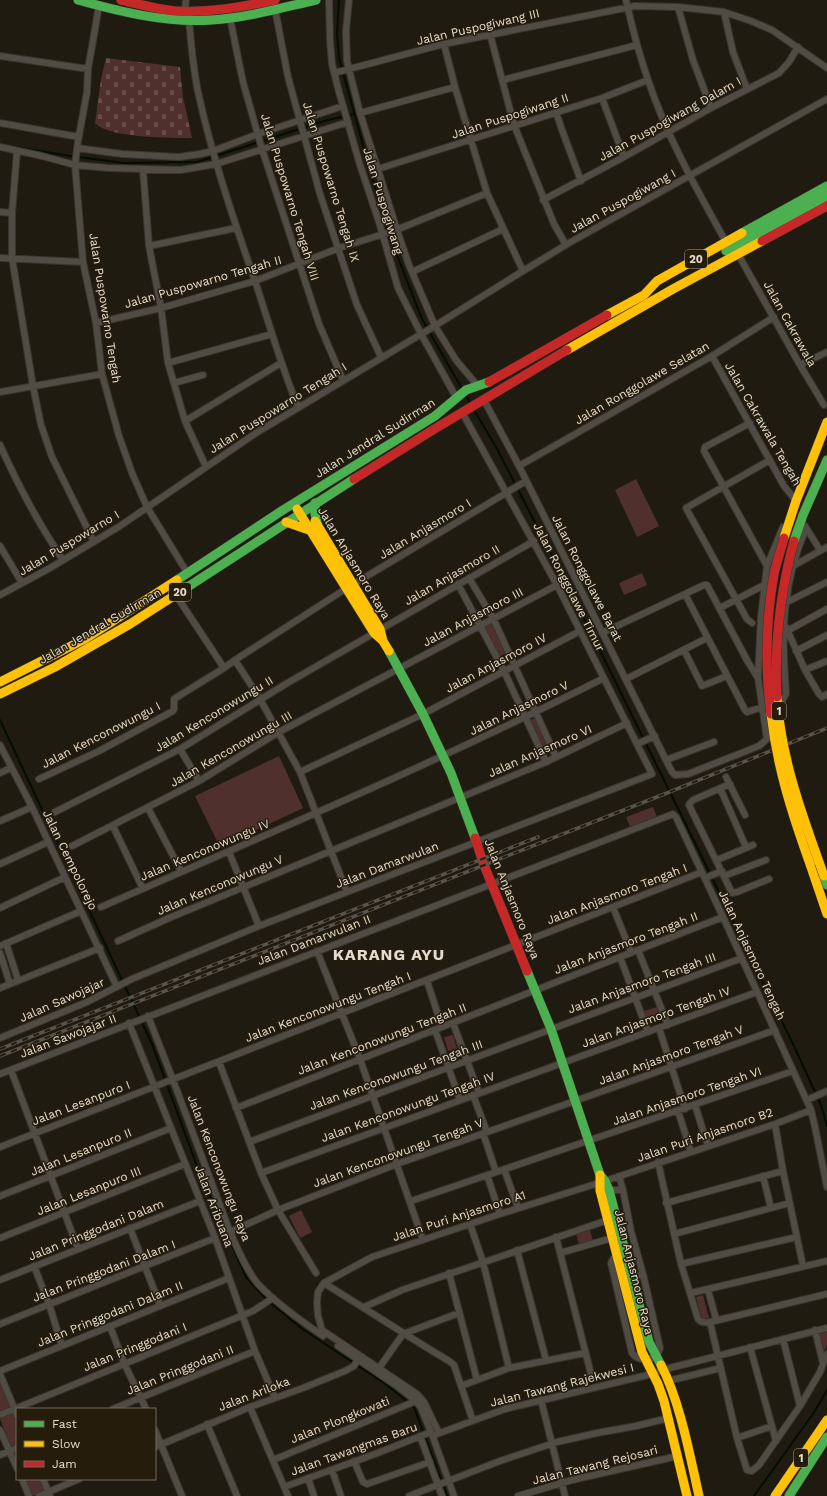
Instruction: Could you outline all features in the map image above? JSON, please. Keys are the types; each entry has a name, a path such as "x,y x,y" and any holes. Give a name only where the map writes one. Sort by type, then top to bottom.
{"main road":[{"path":"78,0 99,6 161,18 189,20 230,18 263,7"},
{"path":"121,0 160,9 185,10 263,7 316,0"},
{"name":"Jalan Jendral Sudirman","path":"0,682 85,639 188,574 297,501 435,416 457,396 475,386 492,380 568,336 644,296 657,281 827,186"},
{"name":"20","path":"644,296 827,196"},
{"name":"Jalan Jendral Sudirman","path":"0,694 85,651 130,624 315,503 572,347 827,206"},
{"name":"1","path":"827,422 796,501 784,538 774,578 768,645 769,702 778,764 789,804 827,914"},
{"path":"818,442 827,438"},
{"name":"1","path":"826,463 804,524 794,541 783,585 780,603 777,665 778,705 790,773 799,806 826,881"},
{"name":"Jalan Anjasmoro Raya","path":"297,501 351,586 383,641 423,714 461,798 491,883 551,1029 601,1180 608,1220 623,1279 655,1357 668,1381 699,1496"},
{"path":"286,522 315,529 315,503"},
{"name":"Jalan Anjasmoro Raya","path":"601,1180 609,1190 625,1301 635,1345 658,1384 669,1418 687,1496"},
{"name":"1","path":"775,1496 827,1420"},
{"name":"1","path":"789,1496 827,1437"}],"street":[{"path":"185,10 186,0"},
{"name":"Jalan Puspogiwang","path":"329,0 330,41 343,108 360,165 384,234 398,288 457,396"},
{"name":"Jalan Puspogiwang","path":"349,0 346,31 346,53 349,70 360,113 397,230 434,326 475,386"},
{"path":"626,3 648,80 669,132 690,177 726,242"},
{"name":"Jalan Puspogiwang III","path":"336,72 349,70 444,44 626,3 724,12 772,30 827,68"},
{"name":"Jalan Puspowarno Tengah IX","path":"275,5 288,77 320,194 339,248 356,305 381,357"},
{"name":"Jalan Puspowarno Tengah","path":"99,6 88,69 87,92 75,163 83,262 96,323 102,374 119,436 132,473 147,507 188,574"},
{"path":"678,7 693,60 712,108"},
{"path":"724,12 733,52 747,89"},
{"name":"Jalan Puspowarno Tengah VIII","path":"230,18 243,82 262,148 319,324 343,380"},
{"path":"189,20 192,56 198,91 216,163 281,363 298,407"},
{"path":"490,34 514,125 543,200 560,237 566,245"},
{"path":"444,44 455,87 487,193 523,271"},
{"path":"503,80 637,45"},
{"name":"Jalan Puspogiwang Dalam I","path":"543,200 581,181 712,108 779,73 789,62 798,47"},
{"path":"0,56 88,69"},
{"name":"Jalan Puspogiwang II","path":"378,169 602,98 648,80"},
{"path":"360,113 455,87"},
{"path":"602,98 624,157"},
{"name":"Jalan Puspogiwang I","path":"422,333 566,245 827,99"},
{"path":"77,149 122,154 179,157 213,152 259,135 343,108"},
{"path":"556,112 581,181"},
{"path":"0,147 75,163 108,168 181,170 216,163 348,121"},
{"path":"0,123 79,137"},
{"path":"17,151 12,213 12,258 32,386 41,425 52,457 94,542"},
{"path":"143,170 149,246 161,308 168,363 185,420 206,467"},
{"name":"Jalan Puspowarno Tengah II","path":"96,323 161,308 255,281 339,248 397,230 487,193"},
{"path":"0,212 12,213"},
{"path":"149,246 236,228"},
{"path":"412,272 503,230"},
{"name":"Jalan Cakrawala","path":"738,254 824,405"},
{"path":"0,258 83,262"},
{"name":"Jalan Ronggolawe Selatan","path":"519,466 712,356 774,318"},
{"name":"Jalan Puspowarno Tengah I","path":"147,507 256,433 422,333"},
{"path":"168,363 272,334"},
{"path":"800,365 827,352"},
{"name":"Jalan Cakrawala Tengah","path":"712,356 784,486 796,501"},
{"path":"185,420 281,363"},
{"path":"0,392 102,374"},
{"path":"174,383 203,375"},
{"name":"Jalan Ronggolawe Barat","path":"483,400 519,466 525,482 675,775 688,774 764,743 767,739 763,707"},
{"name":"Jalan Ronggolawe Timur","path":"465,411 558,585 580,631 639,744 652,774"},
{"path":"750,423 704,449 704,454 767,566"},
{"path":"0,445 29,503 63,560"},
{"path":"752,623 747,619 686,508 770,460"},
{"name":"Jalan Anjasmoro I","path":"351,586 525,482"},
{"name":"Jalan Puspowarno I","path":"0,595 94,542 147,507"},
{"path":"763,707 758,678 764,585 767,566 779,534 790,519"},
{"path":"804,524 820,550"},
{"path":"685,594 746,712 750,712 781,700 786,694 784,641 786,628 786,603 793,566 804,524"},
{"name":"Jalan Anjasmoro II","path":"377,631 534,540"},
{"path":"0,546 22,583"},
{"path":"793,566 827,547"},
{"path":"470,578 493,618 537,712 556,757"},
{"path":"786,603 827,582"},
{"path":"458,584 504,671 546,762"},
{"name":"Jalan Anjasmoro III","path":"399,670 493,618 558,585"},
{"path":"602,633 704,585 709,587 748,662 758,678"},
{"path":"720,608 764,585"},
{"path":"176,595 224,668 351,586"},
{"path":"786,628 827,609"},
{"path":"786,628 805,670 819,694 824,696"},
{"name":"Jalan Kenconowungu II","path":"55,812 180,749 260,699 377,631"},
{"name":"Jalan Anjasmoro IV","path":"423,714 580,631"},
{"path":"796,652 827,635"},
{"path":"626,680 708,638"},
{"path":"684,650 702,686 727,676"},
{"path":"235,660 260,699 300,772 347,892"},
{"path":"805,670 827,661"},
{"name":"Jalan Kenconowungu I","path":"39,779 99,752 173,711 174,698 224,668"},
{"name":"Jalan Kenconowungu III","path":"72,846 199,781 279,732 399,670"},
{"name":"Jalan Anjasmoro V","path":"443,756 525,718 604,678"},
{"path":"300,772 423,714"},
{"name":"Jalan Anjasmoro VI","path":"332,851 546,762 627,723"},
{"path":"639,744 654,736"},
{"path":"666,760 714,742"},
{"name":"Jalan Cempolorejo","path":"0,745 32,807 118,986"},
{"path":"180,749 199,781"},
{"path":"317,813 443,756"},
{"path":"0,773 11,768"},
{"name":"Jalan Damarwulan","path":"132,980 259,926 568,808 652,774"},
{"path":"726,777 745,815"},
{"path":"730,784 693,800 689,804 733,893 768,879"},
{"path":"720,788 746,848"},
{"path":"0,821 32,807"},
{"path":"148,808 181,872"},
{"name":"Jalan Kenconowungu IV","path":"101,907 317,813"},
{"name":"Jalan Anjasmoro Tengah","path":"670,814 674,814 676,817 724,917 793,1071 809,1099 827,1187"},
{"name":"Jalan Damarwulan II","path":"146,1017 491,883 499,882 670,814"},
{"path":"113,826 143,889"},
{"path":"0,864 48,842"},
{"path":"717,860 753,845"},
{"name":"Jalan Kenconowungu V","path":"118,941 243,887 332,851"},
{"path":"229,852 259,926"},
{"name":"Jalan Anjasmoro Tengah I","path":"517,945 613,907 703,875 723,874 766,860"},
{"path":"0,908 65,877"},
{"path":"613,907 631,952"},
{"path":"18,980 10,956 3,945 81,910"},
{"name":"Jalan Anjasmoro Tengah II","path":"536,990 724,917"},
{"name":"Jalan Kenconowungu Tengah I","path":"172,1080 517,945"},
{"path":"0,988 100,948"},
{"path":"638,950 668,1025"},
{"path":"317,951 360,1059 423,1240"},
{"path":"10,956 1,956 10,984"},
{"path":"620,957 648,1032"},
{"name":"Jalan Anjasmoro Tengah III","path":"551,1029 742,958"},
{"name":"Jalan Sawojajar","path":"0,1038 80,1005 132,980"},
{"path":"427,981 442,1027"},
{"name":"Jalan Kenconowungu Tengah II","path":"236,1108 536,990"},
{"name":"Jalan Anjasmoro Tengah IV","path":"562,1063 757,992"},
{"name":"Jalan Sawojajar II","path":"0,1074 146,1017"},
{"name":"Jalan Kenconowungu Raya","path":"146,1017 172,1080 230,1232 258,1284 272,1298 356,1362 421,1408 431,1434"},
{"name":"Jalan Aribuana","path":"129,1023 215,1238 255,1351 275,1398"},
{"path":"453,1023 476,1094 496,1172"},
{"path":"659,1028 671,1067 691,1152"},
{"name":"Jalan Kenconowungu Tengah III","path":"249,1142 551,1029"},
{"path":"436,1030 460,1100"},
{"name":"Jalan Anjasmoro Tengah V","path":"575,1101 775,1030"},
{"path":"219,1062 261,1173 278,1210 316,1272"},
{"name":"Jalan Kenconowungu Tengah IV","path":"261,1173 562,1063"},
{"path":"11,1070 78,1249"},
{"name":"Jalan Anjasmoro Tengah VI","path":"410,1202 793,1071"},
{"name":"Jalan Lesanpuro I","path":"0,1147 172,1080"},
{"path":"809,1099 826,1092"},
{"name":"Jalan Kenconowungu Tengah V","path":"230,1232 278,1210 397,1164 575,1101"},
{"path":"695,1105 708,1146"},
{"name":"Jalan Puri Anjasmoro B2","path":"601,1180 619,1176 775,1124 811,1110"},
{"path":"775,1124 783,1171 803,1266"},
{"name":"Jalan Lesanpuro II","path":"0,1196 171,1128"},
{"path":"658,1162 666,1203 681,1264 698,1319 704,1323 710,1322 716,1319 827,1294"},
{"name":"Jalan Lesanpuro III","path":"0,1238 185,1164"},
{"path":"504,1169 518,1208"},
{"path":"666,1203 783,1171"},
{"path":"487,1175 500,1214"},
{"path":"619,1176 660,1348 659,1353 655,1357 645,1360"},
{"path":"763,1176 771,1208"},
{"name":"Jalan Puri Anjasmoro A1","path":"324,1283 372,1257 601,1180"},
{"path":"609,1190 623,1190"},
{"name":"Jalan Pringgodani Dalam","path":"0,1280 200,1201"},
{"path":"674,1234 790,1203"},
{"path":"364,1307 402,1290 449,1273 608,1220"},
{"path":"470,1224 483,1262 509,1368"},
{"path":"130,1228 160,1305"},
{"path":"681,1264 797,1236"},
{"path":"556,1237 591,1374"},
{"name":"Jalan Pringgodani Dalam I","path":"0,1324 215,1238"},
{"path":"560,1253 612,1238"},
{"path":"517,1250 546,1360"},
{"path":"691,1293 827,1261"},
{"path":"34,1266 49,1304 62,1346"},
{"path":"449,1273 477,1380"},
{"path":"623,1279 643,1274"},
{"name":"Jalan Pringgodani Dalam II","path":"0,1372 160,1305 229,1278"},
{"path":"439,1433 422,1398 322,1330 318,1316 317,1303 318,1292 324,1283 454,1365 473,1421"},
{"path":"708,1290 716,1319"},
{"name":"Jalan Pringgodani I","path":"25,1408 124,1363 243,1316 265,1304 272,1298"},
{"path":"379,1368 403,1334 459,1313"},
{"path":"710,1322 737,1438 744,1463 749,1471 752,1471 759,1465 800,1406 827,1354"},
{"path":"110,1326 124,1363 146,1408"},
{"path":"652,1374 662,1370 827,1328"},
{"path":"815,1330 823,1363"},
{"path":"783,1339 800,1406"},
{"path":"750,1347 776,1441"},
{"name":"Jalan Pringgodani II","path":"115,1408 255,1351"},
{"path":"460,1386 509,1368 585,1353"},
{"name":"Jalan Ariloka","path":"158,1445 250,1407 303,1388 356,1362"},
{"path":"668,1381 721,1368"},
{"path":"0,1372 16,1412"},
{"name":"Jalan Tawang Rajekwesi I","path":"431,1434 439,1433 505,1409 652,1374"},
{"path":"541,1400 565,1496"},
{"name":"Jalan Plongkowati","path":"273,1460 413,1402"},
{"path":"250,1407 288,1496"},
{"name":"Jalan Pringgodani I","path":"2,1414 16,1412"},
{"path":"409,1496 500,1461 552,1444 669,1418"},
{"path":"207,1424 237,1496"},
{"path":"737,1438 772,1426"},
{"path":"0,1430 16,1466"},
{"path":"431,1434 443,1484 442,1496"},
{"name":"Jalan Tawangmas Baru","path":"284,1487 420,1436 431,1434"},
{"path":"156,1435 158,1445 181,1495 174,1496"},
{"path":"420,1436 430,1462 443,1484 454,1496"},
{"path":"0,1455 16,1448"},
{"name":"Jalan Tawang Rejosari","path":"518,1496 562,1483 678,1456"},
{"path":"354,1461 363,1482 367,1484 430,1462"},
{"path":"332,1470 341,1496"},
{"path":"308,1478 314,1496"},
{"path":"22,1480 29,1496"},
{"path":"43,1480 49,1494"},
{"path":"38,1496 49,1494 77,1480"}],"green space":[{"path":"106,58 180,67 183,97 192,138 140,136 113,132 102,128 95,123 101,79"},
{"path":"636,479 659,526 637,537 615,490"},
{"path":"642,573 647,585 624,595 619,583"},
{"path":"491,623 506,653 498,657 483,627"},
{"path":"537,717 550,747 542,751 528,721"},
{"path":"279,756 303,808 220,847 195,796"},
{"path":"653,807 657,817 630,827 626,817"},
{"path":"657,1007 660,1016 647,1021 644,1011"},
{"path":"453,1035 457,1049 448,1051 444,1037"},
{"path":"301,1210 312,1232 300,1238 289,1216"},
{"path":"590,1230 593,1241 579,1244 576,1234"},
{"path":"703,1295 709,1318 702,1320 696,1297"},
{"path":"827,1331 827,1345 824,1352 822,1350 818,1334"},
{"path":"0,1378 16,1418 16,1458 0,1419"},
{"path":"25,1480 41,1480 46,1491 32,1496"}],"waterway":[{"path":"339,0 337,32 339,58 373,181 393,245 422,319 462,389"},
{"path":"3,145 124,163 197,162 324,121 354,114"},
{"path":"465,394 470,403"},
{"path":"474,410 496,447 572,594 699,851 793,1044 821,1105 827,1126"},
{"path":"0,720 152,1044 197,1166 246,1277 267,1300 301,1328 384,1383 408,1402"},
{"path":"754,1496 815,1411 827,1390"},
{"path":"411,1405 414,1407 447,1496"}],"railway":[{"path":"0,1056 667,793 827,728"},
{"path":"0,1049 538,837"}],"traffic: fast":[{"path":"78,0 144,16 177,20 224,19 264,12 316,0"},
{"path":"742,233 827,186"},
{"path":"726,251 827,196"},
{"path":"177,580 283,510 435,416 466,390 489,382"},
{"path":"794,541 803,515 827,460"},
{"path":"183,590 354,479"},
{"path":"315,503 315,514 318,527"},
{"path":"389,651 423,714 451,773 475,838"},
{"path":"824,876 827,885"},
{"path":"527,971 551,1029 600,1175 605,1181 609,1190 649,1342 661,1365"},
{"path":"789,1496 827,1437"}],"traffic: slow":[{"path":"607,315 644,295 657,281 742,233"},
{"path":"567,350 673,289 762,241"},
{"path":"784,538 796,501 827,422"},
{"path":"297,509 374,633 383,641 389,651"},
{"path":"315,521 380,629 383,641"},
{"path":"286,522 312,531"},
{"path":"0,682 85,639 177,580"},
{"path":"0,694 55,667 130,624 183,590"},
{"path":"777,697 779,720 788,766 801,810 824,876"},
{"path":"771,714 781,772 797,827 810,864"},
{"path":"810,864 827,914"},
{"path":"600,1175 600,1190 642,1352 658,1384 664,1401 687,1496"},
{"path":"661,1365 668,1379 679,1412 699,1496"},
{"path":"775,1496 827,1420"}],"traffic: jam":[{"path":"121,0 175,11 225,9 275,0"},
{"path":"762,241 827,206"},
{"path":"489,382 607,315"},
{"path":"354,479 567,350"},
{"path":"771,714 767,662 769,609 774,574 784,538"},
{"path":"777,697 776,657 779,618 785,580 794,541"},
{"path":"475,838 484,865 527,971"}],"district":[{"name":"KARANG AYU","path":"389,954"}]}
